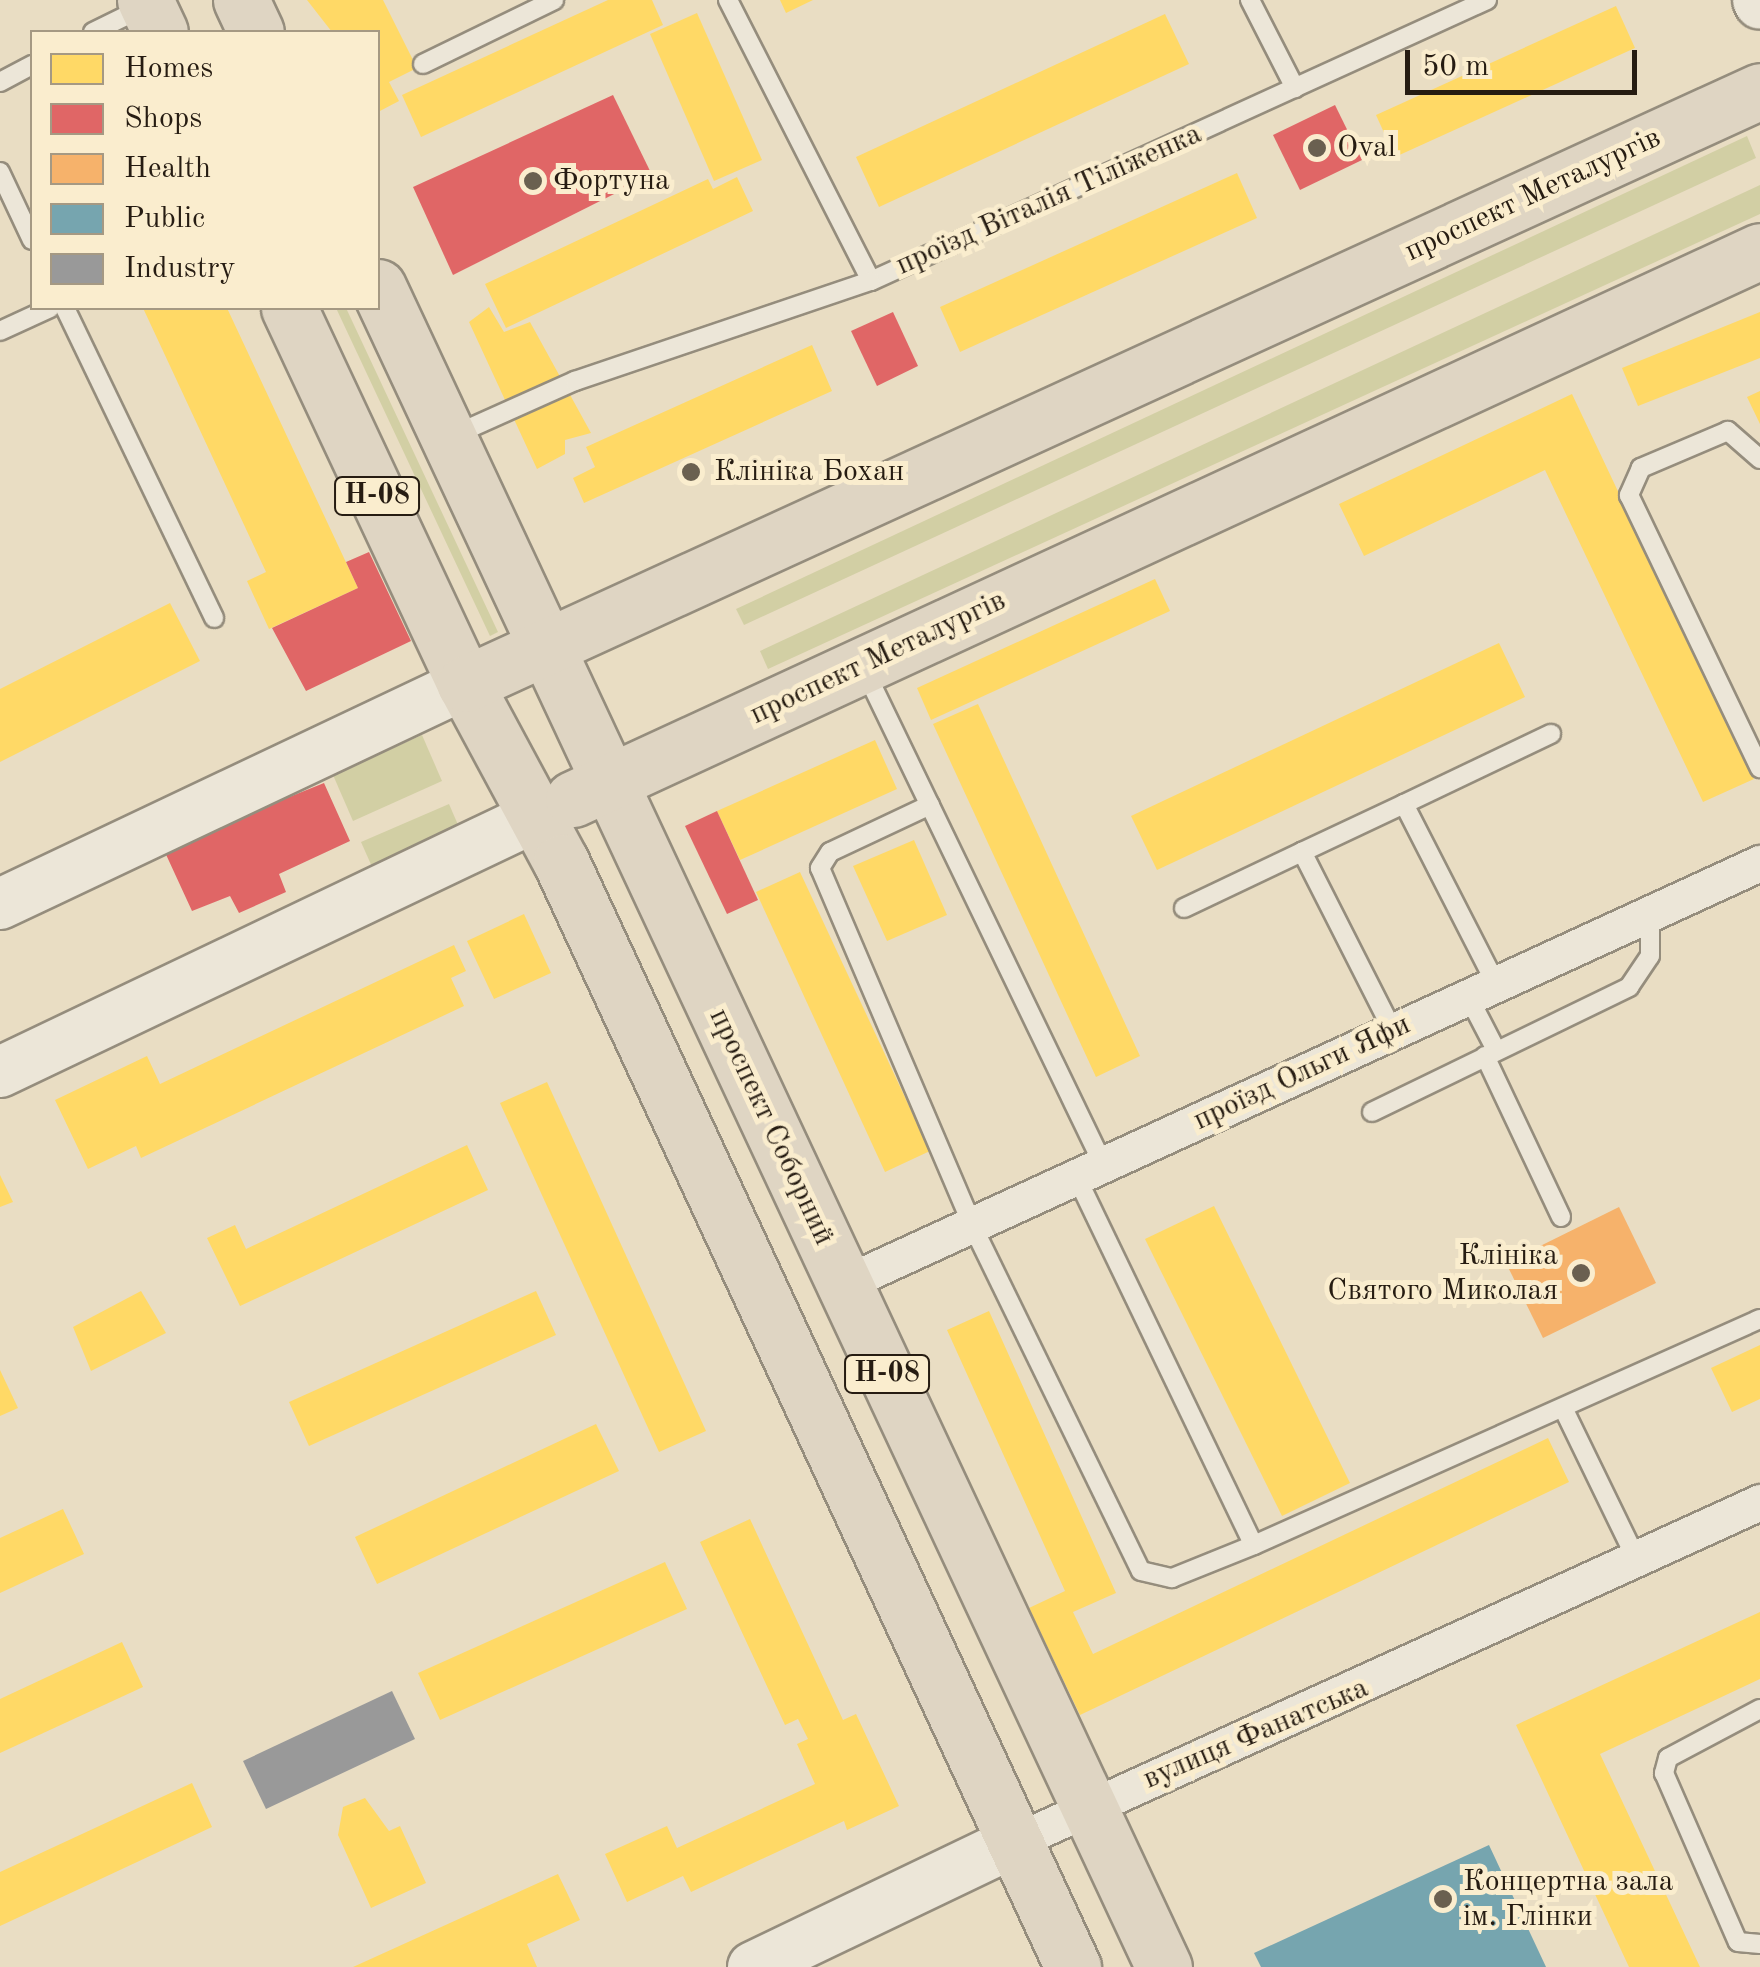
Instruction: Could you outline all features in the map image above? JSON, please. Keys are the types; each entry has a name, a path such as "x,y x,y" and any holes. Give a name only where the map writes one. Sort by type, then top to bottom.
{"main road":[{"path":"241,0 255,30"},
{"name":"проспект Металургів","path":"0,904 465,684 1760,91"},
{"name":"проспект Металургів","path":"0,1072 608,782 1760,251"},
{"name":"проспект Соборний","path":"380,291 1164,1967"},
{"name":"Н-08","path":"290,310 465,684 539,815 1073,1967"},
{"name":"вулиця Фанатська","path":"753,1967 1014,1842"}],"street":[{"name":"проїзд Ольги Яфи","path":"845,1283 975,1231 1090,1172 1760,862"},
{"name":"вулиця Фанатська","path":"1014,1842 1760,1502"}],"lane":[{"path":"423,64 554,0"},
{"name":"проїзд Віталія Тіліженка","path":"728,0 871,281 1487,0"},
{"path":"1250,0 1296,88"},
{"path":"99,30 151,13"},
{"path":"0,82 30,65"},
{"path":"0,172 30,236"},
{"path":"450,438 575,382 871,281"},
{"path":"0,331 46,310"},
{"path":"66,310 214,618"},
{"path":"1760,459 1728,431 1642,468 1629,495 1760,768"},
{"path":"862,665 930,805 1254,1544"},
{"path":"1184,908 1551,734"},
{"path":"1404,804 1481,989 1490,1053 1561,1217"},
{"path":"930,805 830,852 820,868 975,1231 1141,1571 1172,1578 1565,1412 1760,1319"},
{"path":"1302,852 1393,1030"},
{"path":"1372,1112 1629,987 1650,956 1650,912"},
{"path":"1565,1412 1636,1558"},
{"path":"1760,1708 1668,1758 1664,1772 1738,1942 1760,1944"}],"shaded area":[{"path":"1747,136 1756,158 744,625 736,609"},
{"path":"1760,185 1760,214 768,669 760,651"},
{"path":"337,310 347,310 498,632 490,636"},
{"path":"422,735 442,781 353,821 333,775"},
{"path":"449,804 465,841 377,878 361,842"}],"building: Homes":[{"path":"307,0 383,0 417,68 389,82 399,101 380,111 380,30 330,30"},
{"path":"608,0 652,0 663,25 421,137 402,95"},
{"path":"780,0 813,0 786,13"},
{"path":"1616,6 1635,48 1395,157 1376,115"},
{"path":"697,13 762,160 714,181 650,34"},
{"path":"1165,14 1189,64 879,207 856,157"},
{"path":"1237,173 1257,218 960,352 940,307"},
{"path":"737,177 753,211 506,328 485,284 708,179 713,189"},
{"path":"489,307 504,332 530,322 591,433 565,440 565,454 537,469 469,322"},
{"path":"144,310 228,310 358,588 269,629 247,581 266,572"},
{"path":"1760,312 1760,358 1638,406 1622,368"},
{"path":"812,345 832,391 584,503 573,478 595,467 586,447"},
{"path":"1760,391 1760,424 1747,397"},
{"path":"1572,394 1754,779 1703,802 1545,470 1364,556 1339,504"},
{"path":"1155,579 1170,611 931,720 917,688"},
{"path":"170,603 200,661 0,762 0,689"},
{"path":"1499,643 1525,697 1157,870 1131,816"},
{"path":"978,704 1140,1056 1096,1077 933,724"},
{"path":"875,740 897,789 740,860 717,811"},
{"path":"914,840 947,915 887,941 853,866"},
{"path":"800,872 930,1151 885,1172 756,892"},
{"path":"524,914 551,973 494,999 467,941"},
{"path":"454,945 466,971 451,978 464,1006 141,1158 136,1146 88,1169 55,1100 147,1056 160,1084"},
{"path":"547,1082 706,1431 659,1452 500,1103"},
{"path":"467,1145 488,1190 240,1306 207,1238 235,1225 246,1249"},
{"path":"0,1175 13,1202 0,1207"},
{"path":"1214,1206 1350,1483 1282,1516 1145,1239"},
{"path":"141,1291 166,1333 91,1371 73,1327"},
{"path":"536,1291 556,1335 309,1446 289,1402"},
{"path":"989,1311 1116,1593 1073,1612 1093,1654 1548,1438 1569,1482 1080,1715 1029,1608 1065,1591 947,1330"},
{"path":"1760,1345 1760,1399 1732,1412 1711,1368"},
{"path":"0,1370 18,1408 0,1416"},
{"path":"596,1424 619,1471 377,1584 355,1537"},
{"path":"63,1509 84,1554 0,1593 0,1538"},
{"path":"750,1519 843,1720 856,1714 899,1806 847,1830 844,1821 691,1892 683,1876 627,1902 605,1854 667,1826 677,1848 815,1784 797,1744 808,1739 798,1719 785,1725 700,1542"},
{"path":"665,1562 687,1609 440,1720 418,1673"},
{"path":"1760,1612 1760,1679 1600,1754 1700,1967 1629,1967 1516,1725"},
{"path":"122,1642 143,1687 0,1753 0,1699"},
{"path":"192,1783 212,1827 0,1926 0,1872"},
{"path":"365,1798 389,1831 400,1826 426,1883 371,1908 338,1835 343,1807"},
{"path":"558,1874 580,1920 527,1944 537,1967 353,1967"}],"building: Shops":[{"name":"Фортуна","path":"613,95 652,175 453,275 413,187"},
{"name":"Oval","path":"1335,105 1362,160 1300,190 1273,135"},
{"path":"893,312 918,366 877,386 851,331"},
{"path":"369,552 411,641 306,691 272,628 358,588 346,562"},
{"path":"324,783 350,841 279,874 286,892 239,913 230,896 192,911 163,848"},
{"path":"717,811 758,900 727,914 685,826"}],"building: Health":[{"name":"Клініка Святого Миколая","path":"1619,1207 1656,1283 1543,1338 1506,1263"}],"building: Public":[{"name":"Концертна зала ім. Глінки","path":"1489,1845 1546,1967 1261,1967 1254,1953"}],"building: Industry":[{"path":"392,1691 415,1739 266,1809 243,1761"}],"place":[{"name":"Oval","path":"1317,148"},
{"name":"Фортуна","path":"533,181"},
{"name":"Клініка Бохан","path":"691,472"},
{"name":"Клініка Святого Миколая","path":"1581,1273"},
{"name":"Концертна зала ім. Глінки","path":"1443,1899"}]}
